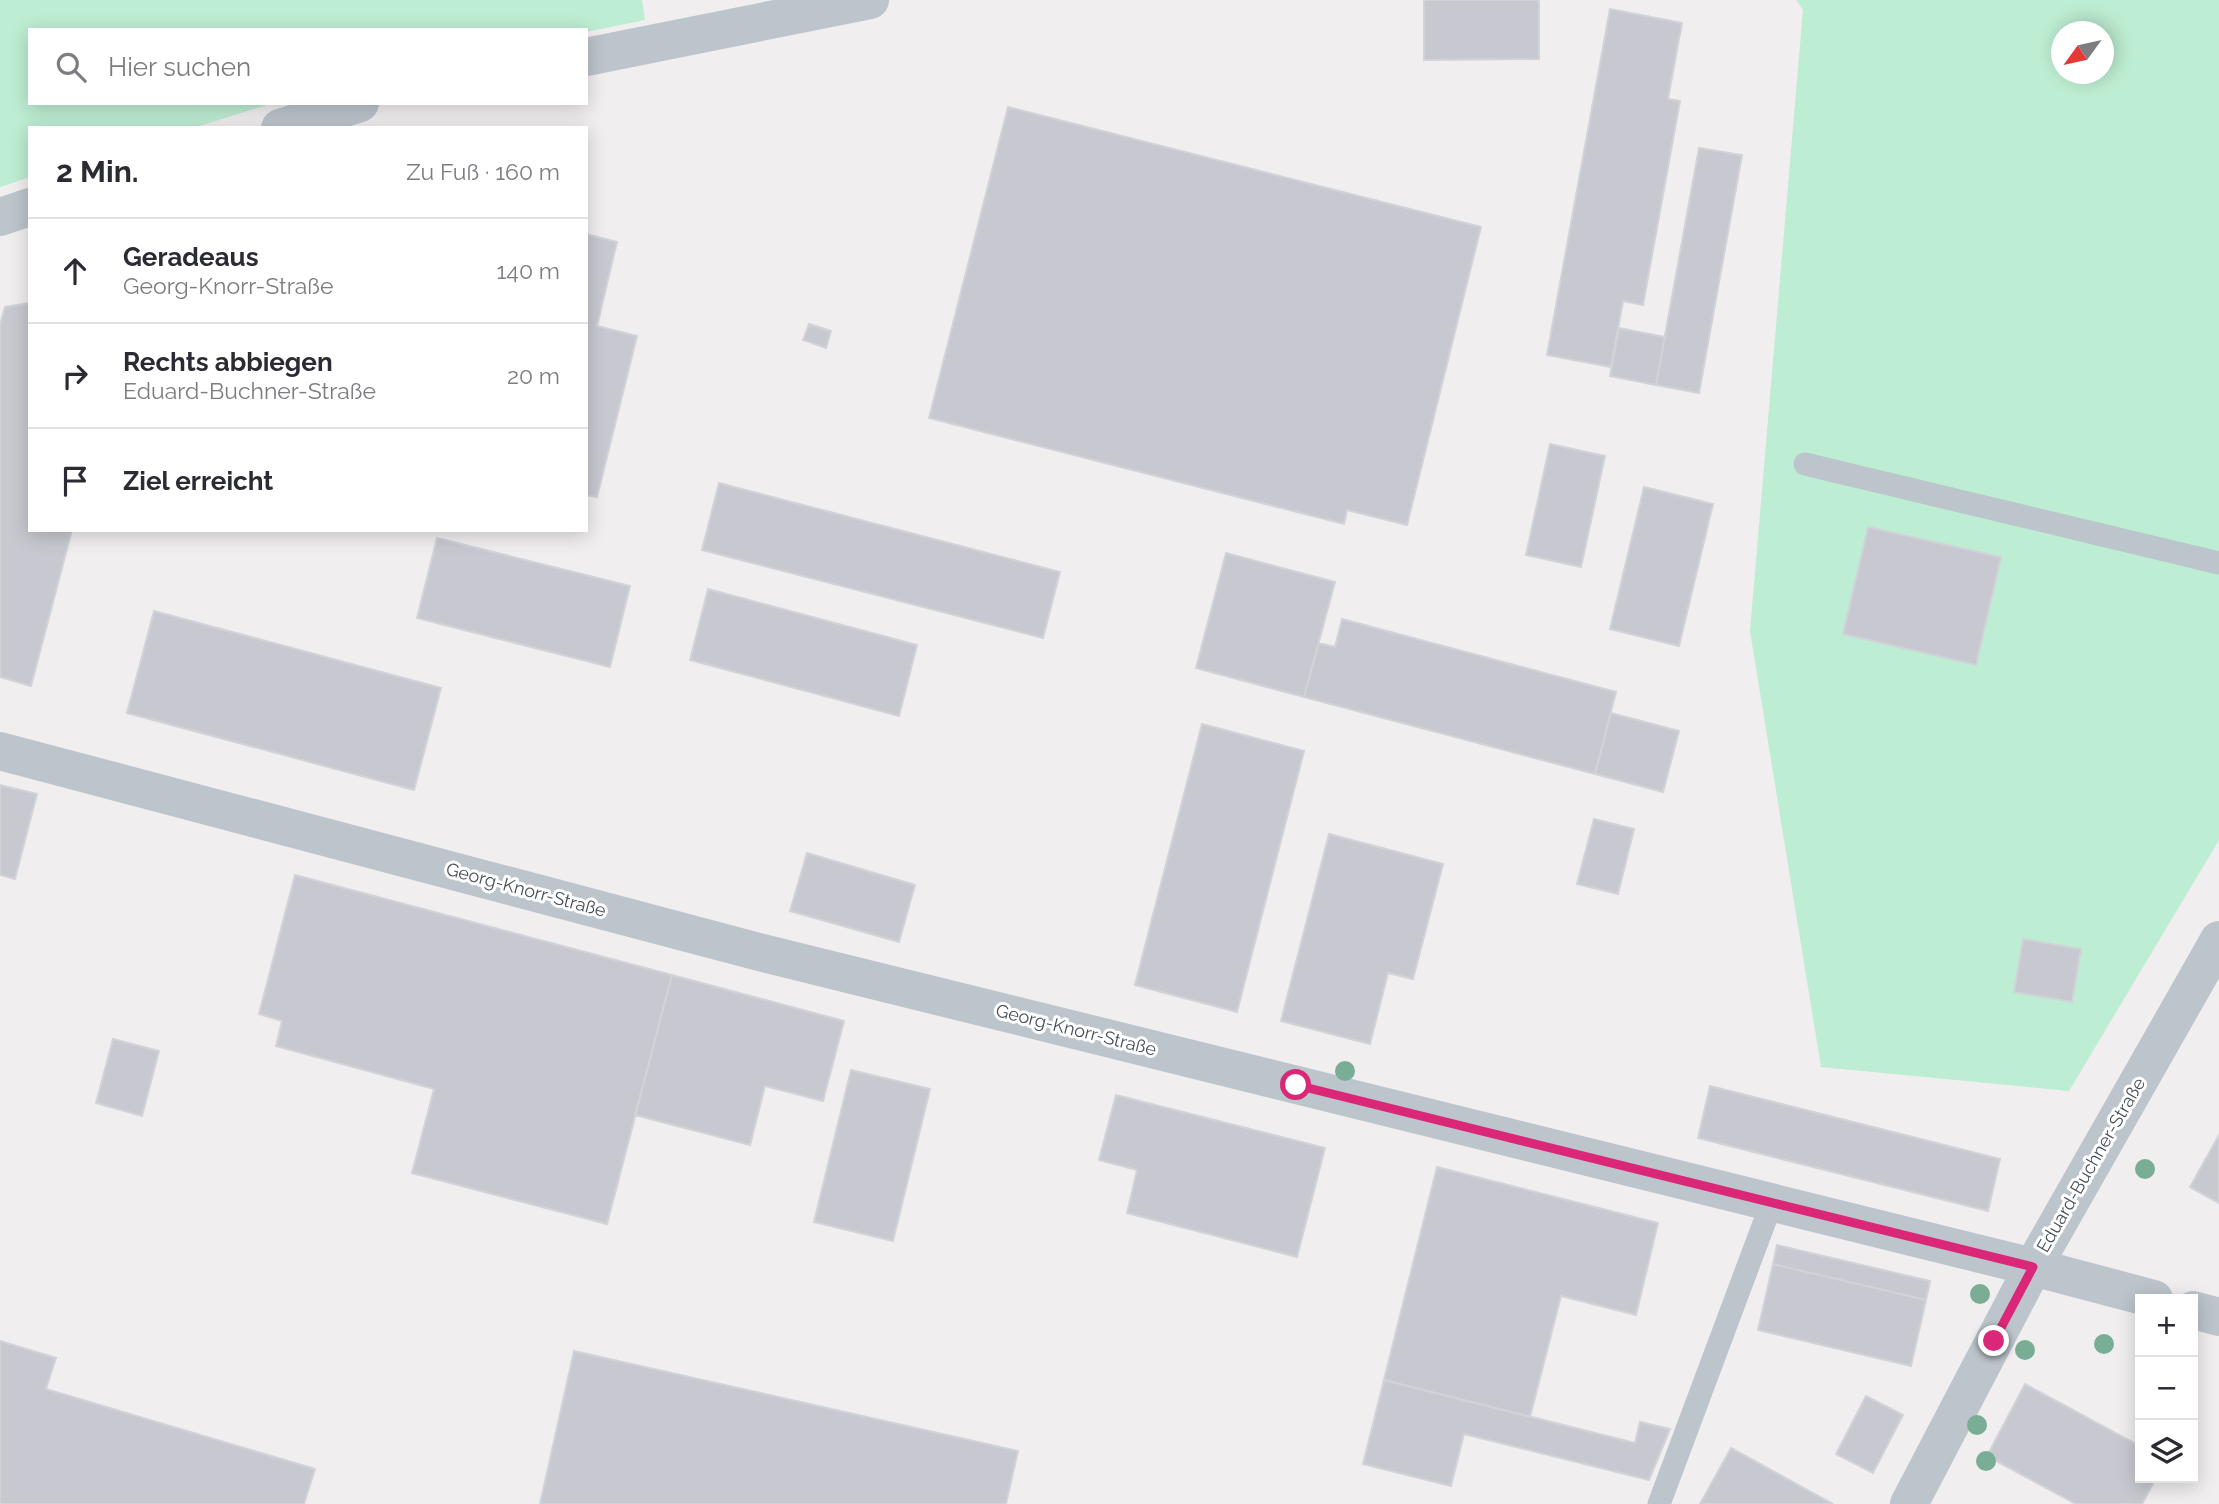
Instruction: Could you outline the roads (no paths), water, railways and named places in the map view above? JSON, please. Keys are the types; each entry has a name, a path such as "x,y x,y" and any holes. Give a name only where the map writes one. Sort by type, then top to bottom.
{"street":[{"path":"588,57 870,0"},
{"path":"285,126 354,105"},
{"path":"0,217 28,208"},
{"name":"Georg-Knorr-Straße","path":"0,751 746,948 2135,1294"},
{"name":"Eduard-Buchner-Straße","path":"1909,1504 2033,1267 2219,940"},
{"path":"2198,1311 2219,1317"}],"lane":[{"path":"1805,464 2219,563"},
{"path":"1659,1504 1772,1202"}]}
